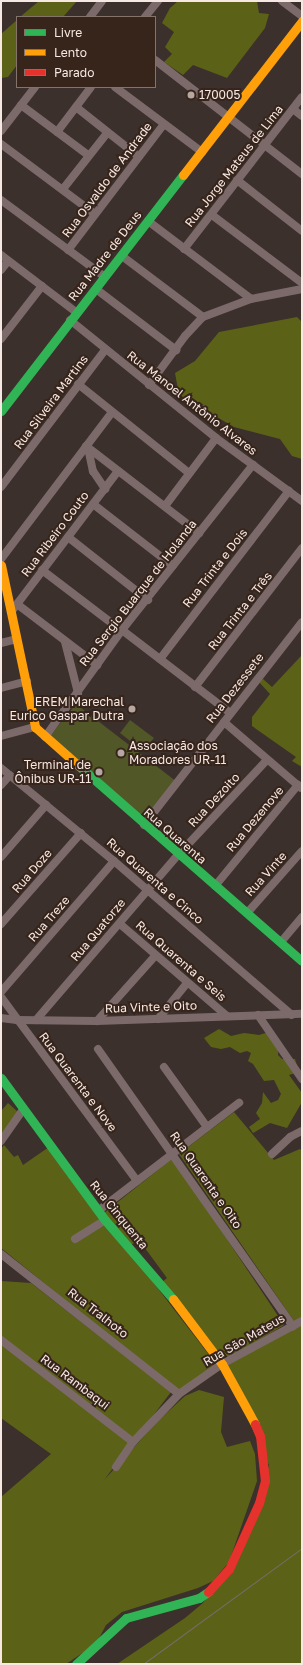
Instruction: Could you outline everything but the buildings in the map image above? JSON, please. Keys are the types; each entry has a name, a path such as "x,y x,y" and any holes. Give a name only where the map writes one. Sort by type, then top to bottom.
{"street":[{"path":"93,16 102,1"},
{"path":"146,16 158,1"},
{"path":"282,1 302,16"},
{"name":"Rua Madre de Deus","path":"1,411 302,21"},
{"path":"156,61 302,174"},
{"path":"1,131 34,88"},
{"path":"57,132 90,88"},
{"path":"116,88 202,152"},
{"name":"Rua Jorge Mateus de Lima","path":"184,249 302,97"},
{"path":"21,105 88,156"},
{"path":"76,107 139,157"},
{"path":"293,109 302,116"},
{"name":"Rua Osvaldo de Andrade","path":"68,250 164,124"},
{"path":"62,189 107,133"},
{"path":"1,144 95,214"},
{"path":"237,180 302,231"},
{"path":"1,200 105,277"},
{"path":"212,214 302,283"},
{"path":"148,222 251,299"},
{"path":"1,256 77,313"},
{"path":"122,256 203,317"},
{"path":"1,270 8,261"},
{"path":"1,339 42,286"},
{"path":"96,289 176,350"},
{"path":"149,385 203,317 251,299 302,289"},
{"name":"Rua Manoel Antônio Alvares","path":"70,320 105,350 216,438 302,501"},
{"name":"Rua Silveira Martins","path":"1,487 105,350"},
{"path":"78,384 189,473"},
{"path":"1,559 112,412"},
{"path":"165,506 216,438"},
{"path":"87,447 200,533"},
{"path":"87,447 93,471 105,489"},
{"name":"Rua Sergio Buarque de Holanda","path":"45,737 122,631 148,600 253,465"},
{"name":"Rua Ribeiro Couto","path":"14,608 118,471"},
{"name":"Rua Trinta e Dois","path":"160,659 289,491"},
{"path":"93,504 173,566"},
{"path":"68,537 148,600"},
{"name":"Rua Trinta e Três","path":"195,687 302,548"},
{"path":"1,565 4,596 14,608 66,642 97,665"},
{"path":"42,570 230,713"},
{"path":"1,736 35,727 18,639 14,608"},
{"name":"Rua Dezessete","path":"144,824 302,622"},
{"path":"1,643 18,639"},
{"path":"66,642 78,693"},
{"path":"1,688 27,681"},
{"path":"224,722 266,760 300,787"},
{"name":"Rua Quarenta","path":"35,727 178,855 248,912 302,961"},
{"name":"Rua Dezoito","path":"178,855 266,760"},
{"name":"Rua Quarenta e Cinco","path":"1,768 114,861 292,1015"},
{"path":"1,785 10,775"},
{"name":"Rua Dezenove","path":"215,886 300,787"},
{"path":"1,857 46,805"},
{"name":"Rua Doze","path":"1,924 81,833"},
{"name":"Rua Vinte","path":"248,912 302,851"},
{"name":"Rua Quatorze","path":"36,1020 178,855"},
{"name":"Rua Treze","path":"1,992 114,861"},
{"path":"281,942 302,917"},
{"name":"Rua Quarenta e Seis","path":"120,924 155,956 227,1016"},
{"path":"97,1021 155,956"},
{"path":"158,1019 187,983"},
{"name":"Rua Quarenta e Nove","path":"1,998 137,1181"},
{"name":"Rua Vinte e Oito","path":"1,1018 17,1020 97,1021 302,1014"},
{"path":"258,1015 302,1079"},
{"name":"Rua Quarenta e Oito","path":"98,1049 173,1153 293,1326"},
{"path":"164,1067 208,1127"},
{"name":"Rua Cinquenta","path":"1,1078 98,1211 166,1290 222,1364 260,1436 265,1481 259,1503 229,1569 205,1594 178,1604 126,1618 104,1641 76,1664"},
{"path":"98,1211 239,1103"},
{"path":"1,1141 23,1110"},
{"path":"272,1154 290,1137 302,1131"},
{"path":"75,1239 105,1220"},
{"name":"Rua Tralhoto","path":"1,1254 179,1394"},
{"name":"Rua São Mateus","path":"116,1468 133,1442 179,1394 222,1364 302,1321"},
{"name":"Rua Rambaqui","path":"1,1340 133,1442"}],"green space":[{"path":"39,1 77,1 64,16 21,16"},
{"path":"178,1 257,1 259,13 269,14 265,28 227,78 193,65 183,75 164,62 172,54 165,47 174,32 162,23 170,8"},
{"path":"16,21 16,66 8,77 1,78 1,34"},
{"path":"297,317 302,322 302,459 292,456 280,439 234,427 179,395 175,373 195,361 219,332"},
{"path":"302,655 302,767 292,761 296,757 252,726 252,717 270,694 259,682 263,679 272,687"},
{"path":"76,704 177,782 144,819 49,737"},
{"path":"130,720 154,738 143,751 120,733"},
{"path":"219,1029 231,1036 244,1033 259,1035 269,1032 279,1046 278,1055 282,1059 295,1059 299,1072 289,1075 302,1093 302,1102 287,1128 270,1123 253,1133 249,1127 260,1119 256,1113 262,1103 263,1092 271,1103 278,1100 281,1094 274,1080 264,1081 253,1064 248,1061 251,1053 247,1051 240,1053 230,1047 221,1049 211,1047 204,1038"},
{"path":"8,1103 18,1112 1,1136 1,1111"},
{"path":"234,1112 274,1160 300,1149 302,1151 302,1317 294,1321 179,1154"},
{"path":"4,1145 14,1157 18,1155 23,1165 49,1147 216,1364 179,1392 1,1248 1,1149"},
{"path":"173,1158 284,1325 225,1360 161,1283 167,1278 139,1240 129,1246 104,1213"},
{"path":"1,1281 31,1283 171,1392 104,1480 159,1420 185,1396 199,1390 224,1397 221,1432 227,1447 250,1441 255,1454 257,1481 229,1562 213,1581 198,1588 122,1612 106,1625 96,1644 66,1664 1,1664 1,1497 51,1454 1,1418"},
{"path":"302,1323 302,1664 117,1664 185,1618 203,1603 251,1532 269,1465 222,1364"}],"tram line":[{"path":"143,1664 302,1548"}],"traffic: fast":[{"path":"1,411 183,175"},
{"path":"79,766 302,961"},
{"path":"1,1078 105,1220 173,1299"},
{"path":"76,1664 126,1618 199,1598 208,1592"}],"traffic: slow":[{"path":"183,175 302,21"},
{"path":"1,565 35,727 79,766"},
{"path":"173,1299 222,1364 255,1424"}],"traffic: jam":[{"path":"208,1592 229,1569 259,1503 265,1481 260,1436 255,1424"}],"place":[{"name":"170005","path":"191,95"},
{"name":"EREM Marechal Eurico Gaspar Dutra","path":"132,709"},
{"name":"Associação dos Moradores UR-11","path":"121,753"},
{"name":"Terminal de Ônibus UR-11","path":"99,772"}]}
